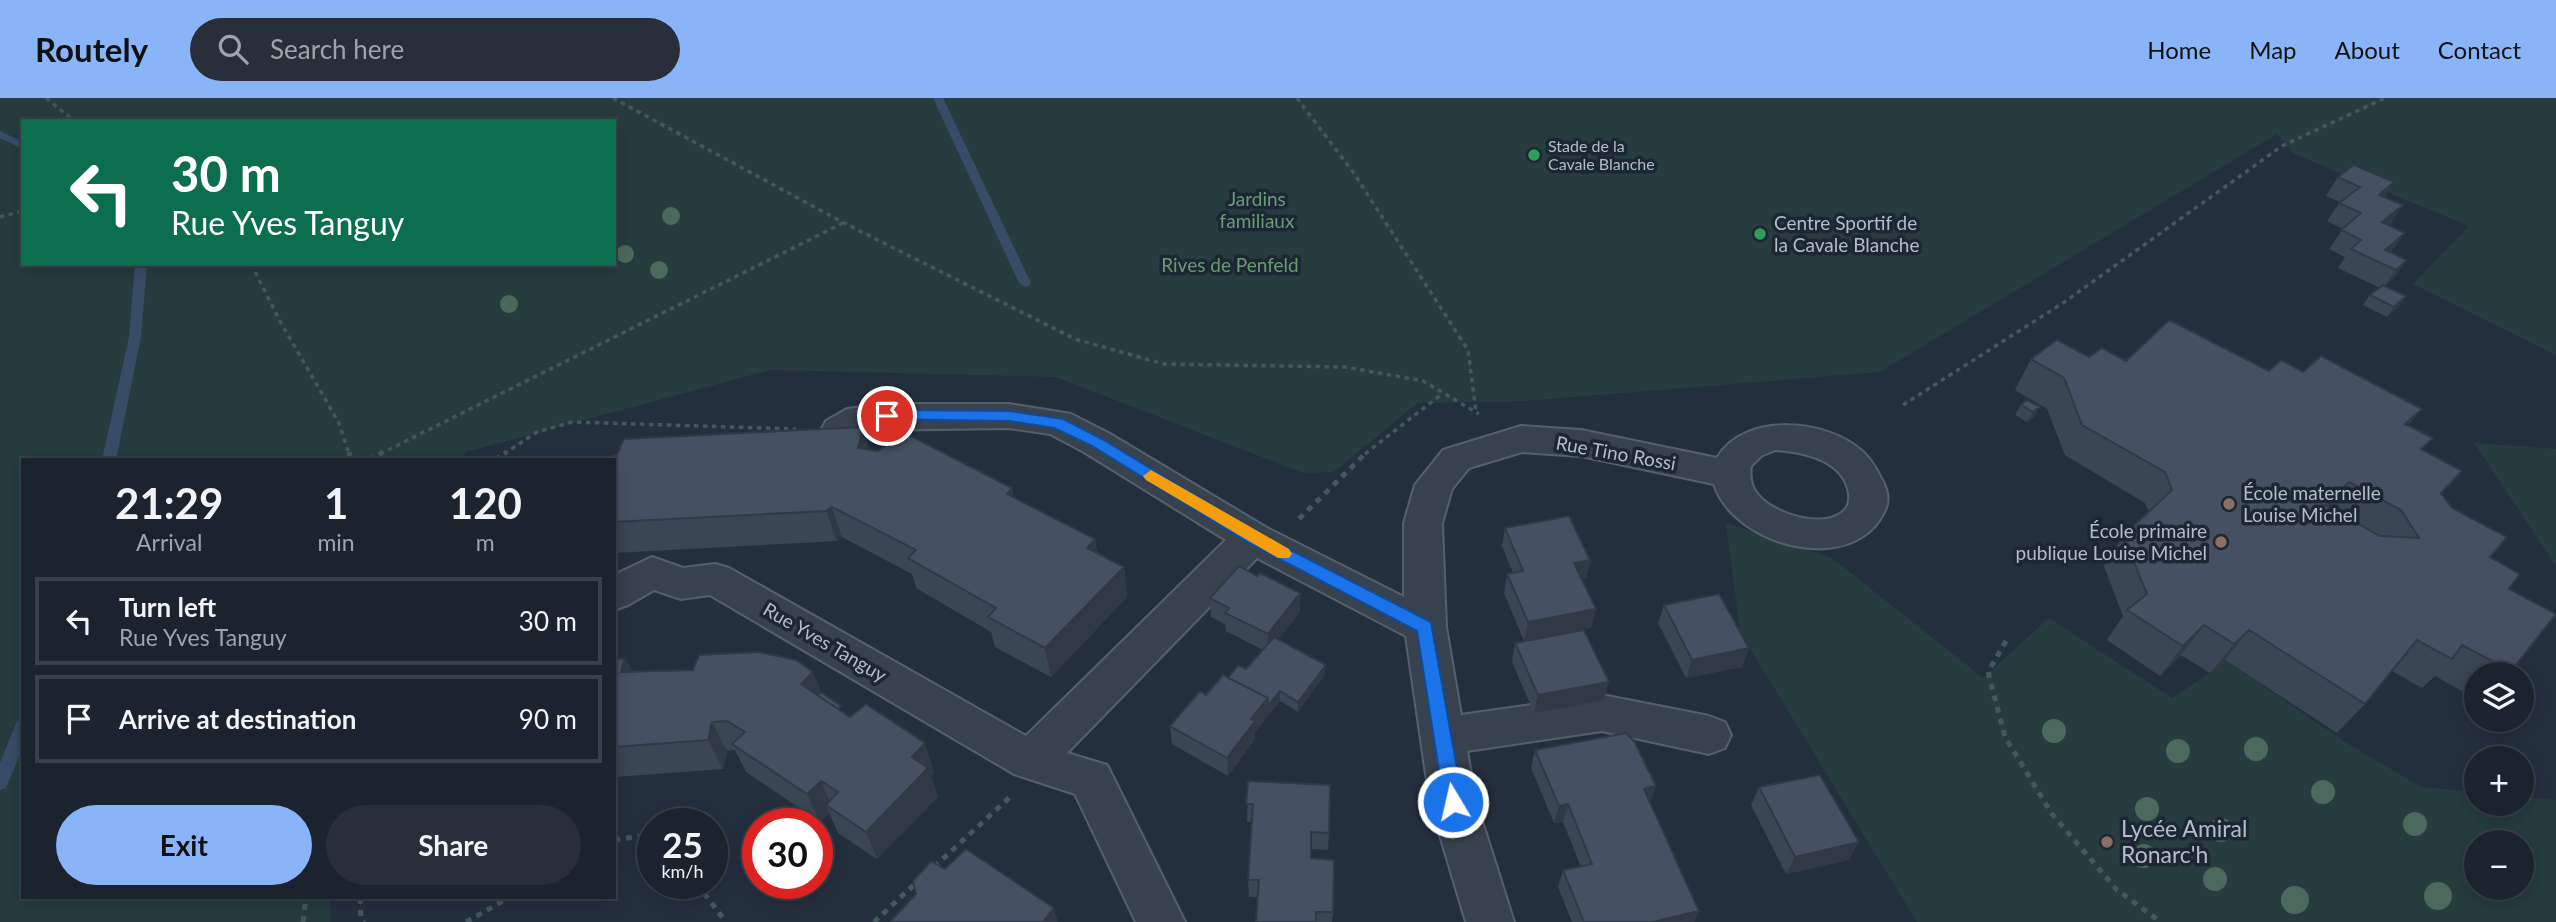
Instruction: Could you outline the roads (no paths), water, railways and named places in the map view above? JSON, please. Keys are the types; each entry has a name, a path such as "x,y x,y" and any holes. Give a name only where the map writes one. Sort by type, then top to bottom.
{"street":[{"path":"834,438 860,418 887,416 1009,416 1058,423 1097,443 1263,543 1425,627"},
{"name":"Rue Tino Rossi","path":"1490,922 1453,802 1425,627 1423,523 1434,485 1456,459 1521,439 1581,443 1730,474"},
{"path":"1037,763 1263,543"},
{"name":"Rue Yves Tanguy","path":"616,593 652,572 681,584 715,579 1037,763 1091,779 1161,922"},
{"path":"1443,736 1602,713 1709,735"}],"waterway":[{"path":"938,98 1025,283"},
{"path":"0,134 21,145"},
{"path":"109,458 135,337 141,266"},
{"path":"0,783 21,731"}],"place":[{"name":"Stade de la Cavale Blanche","path":"1534,155"},
{"name":"Centre Sportif de la Cavale Blanche","path":"1760,234"},
{"name":"École maternelle Louise Michel","path":"2229,504"},
{"name":"École primaire publique Louise Michel","path":"2221,542"},
{"name":"Lycée Amiral Ronarc'h","path":"2107,842"}],"park label":[{"name":"Jardins familiaux","path":"1257,210"},
{"name":"Rives de Penfeld","path":"1230,265"}]}
